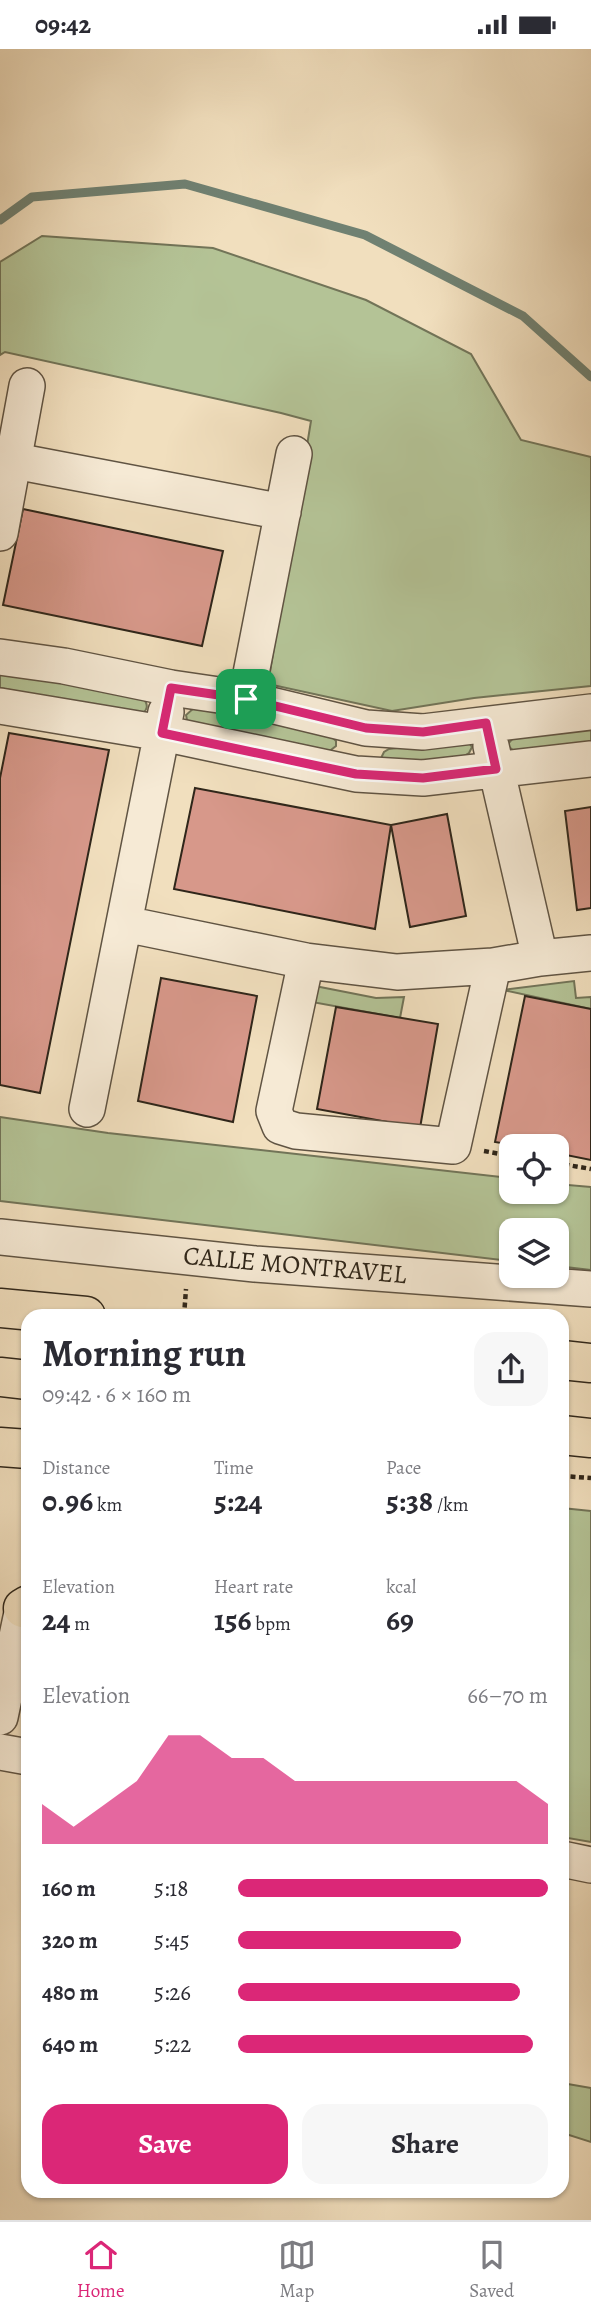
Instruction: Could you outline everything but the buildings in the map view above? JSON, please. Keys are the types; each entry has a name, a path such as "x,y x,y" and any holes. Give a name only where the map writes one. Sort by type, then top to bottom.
{"highway":[{"path":"0,1308 21,1310"},
{"path":"569,1361 591,1363"},
{"path":"0,1377 21,1379"},
{"path":"569,1435 591,1437"},
{"path":"0,1447 21,1448"}],"street":[{"path":"0,533 27,386"},
{"path":"246,699 294,454"},
{"path":"15,461 283,512"},
{"path":"0,657 246,699 366,728 423,732 591,712"},
{"path":"87,1109 171,688"},
{"path":"0,706 162,733 356,774 423,778 591,759"},
{"path":"486,723 540,958"},
{"path":"356,774 366,728"},
{"path":"125,924 306,961 397,972 493,966 591,953"},
{"path":"306,961 274,1111 280,1126 296,1131 453,1146 493,966"},
{"name":"CALLE MONTRAVEL","path":"0,1237 255,1264 591,1289"},
{"path":"0,1717 21,1628"},
{"path":"0,1752 21,1756"}],"path":[{"path":"569,1165 591,1168"},
{"path":"185,1309 187,1282"},
{"path":"569,1476 591,1478"}],"green space":[{"path":"42,236 213,248 366,300 471,354 521,440 591,457 591,686 474,698 392,711 268,684 311,421 5,352 0,355 0,262"},
{"path":"0,670 143,698 147,708 139,715 0,688"},
{"path":"195,707 331,736 336,741 336,746 327,753 192,724 186,715"},
{"path":"591,728 591,745 516,753 507,745 514,737"},
{"path":"462,740 472,747 464,756 391,765 381,758 389,749"},
{"path":"574,981 576,998 591,997 591,1009 503,990"},
{"path":"315,986 376,998 404,997 400,1018 312,1002"},
{"path":"0,1117 108,1133 499,1177 499,1204 569,1204 569,1185 591,1187 591,1270 569,1267 569,1218 499,1218 499,1260 0,1201"},
{"path":"569,1509 591,1511 591,1842 569,1838"},
{"path":"569,2084 591,2088 591,2142 569,2135"}],"waterway":[{"path":"0,220 32,197 185,184 365,235 523,316 591,377"}],"route":[{"path":"171,688 246,699 366,728 423,732 486,723 496,769 423,778 356,774 162,733 171,688"}]}
